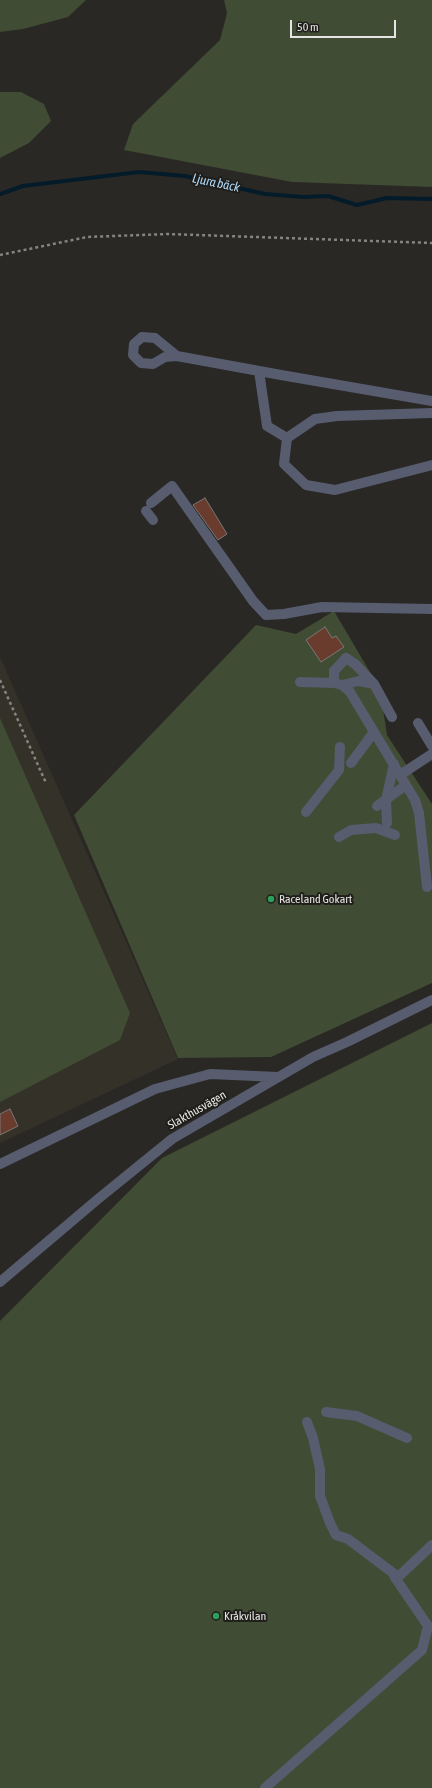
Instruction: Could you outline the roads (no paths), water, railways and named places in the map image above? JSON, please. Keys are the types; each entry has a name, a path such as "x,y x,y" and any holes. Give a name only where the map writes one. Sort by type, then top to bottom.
{"street":[{"path":"177,356 432,401"},
{"path":"259,371 267,426 288,438"},
{"path":"432,413 337,416 315,419 288,438 284,464 306,485 335,490 432,465"},
{"path":"153,520 149,507 172,486 253,601 266,615 284,614 322,608 432,610"},
{"path":"392,717 374,684 355,664 346,658 334,671 338,684 350,692 415,800 420,813 427,887"},
{"path":"300,682 338,684 359,681 374,684"},
{"path":"418,723 432,746"},
{"path":"351,763 374,732"},
{"path":"306,812 339,770 340,747"},
{"path":"400,775 432,754"},
{"path":"387,823 386,800 394,764"},
{"path":"377,806 406,785"},
{"path":"339,837 351,830 376,828 395,835"},
{"name":"Slakthusvägen","path":"0,1282 98,1198 172,1139 313,1057 432,1000"},
{"path":"0,1164 155,1089 210,1074 278,1078"},
{"path":"326,1412 357,1416 407,1438"},
{"path":"265,1788 422,1650 428,1626 393,1573 348,1539 336,1535 320,1496 320,1469 313,1438 307,1422"},
{"path":"396,1579 432,1545"}],"waterway":[{"name":"Ljura bäck","path":"0,194 23,186 139,172 185,176 265,194 303,197 328,196 357,205 387,198 432,199"}],"place":[{"name":"Raceland Gokart","path":"271,899"},
{"name":"Kråkvilan","path":"216,1616"}]}
